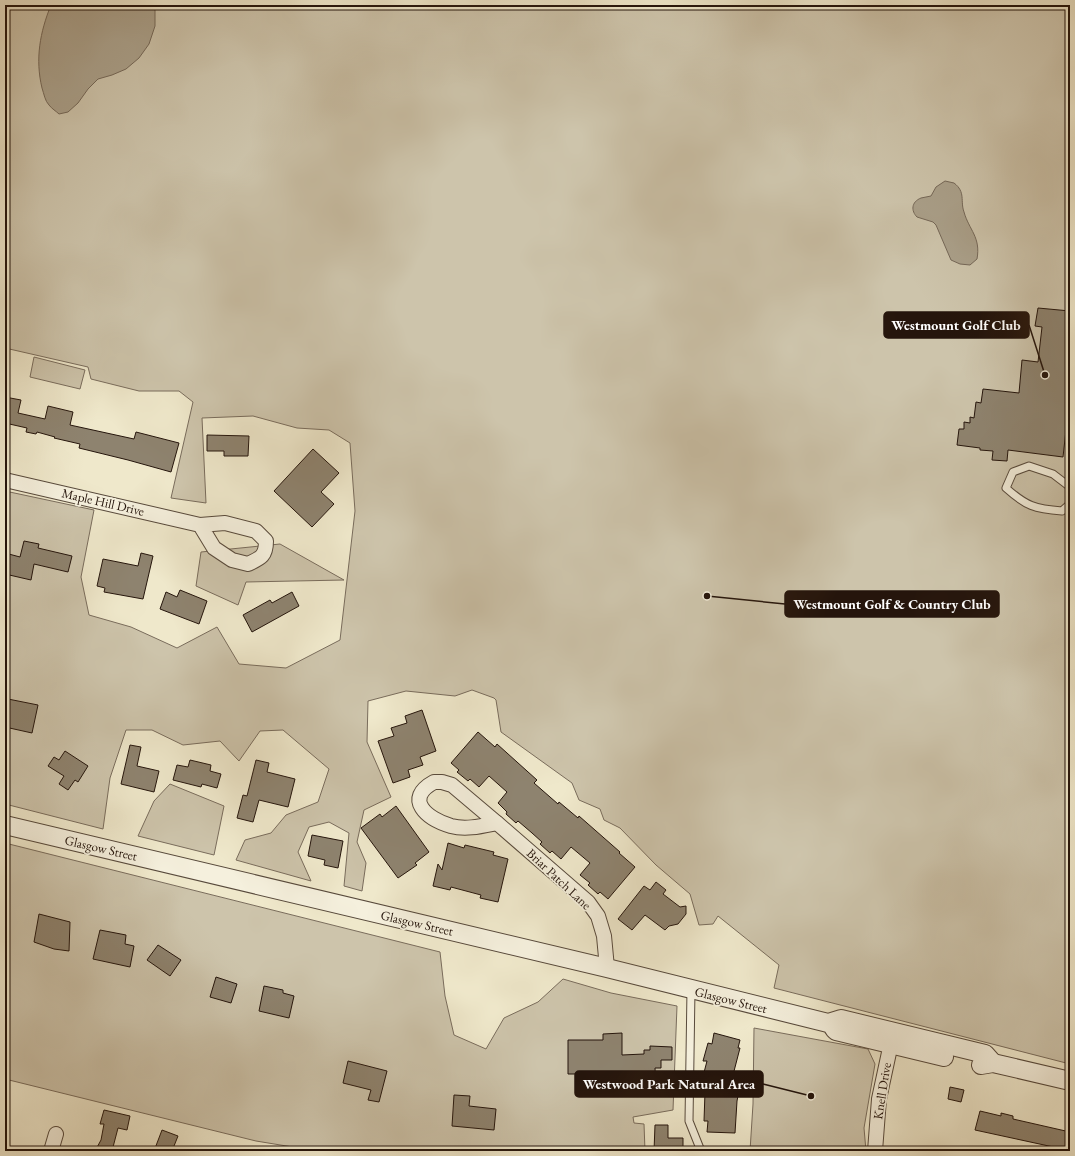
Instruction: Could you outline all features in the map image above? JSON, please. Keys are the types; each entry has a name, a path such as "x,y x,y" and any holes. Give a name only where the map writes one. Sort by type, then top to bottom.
{"street":[{"name":"Maple Hill Drive","path":"5,480 200,525"},
{"name":"Briar Patch Lane","path":"497,823 477,827 452,826 438,821 429,816 421,808 419,802 420,795 425,787 434,782 442,782 452,785 497,823 588,902 598,916 604,936 607,968"},
{"name":"Glasgow Street","path":"5,825 607,968 828,1023 842,1019 892,1038 982,1065 993,1063 1070,1081"},
{"name":"Knell Drive","path":"875,1151 879,1099 892,1038"},
{"path":"51,1151 56,1134"}],"lane":[{"path":"1070,487 1053,474 1029,466 1013,472 1006,488 1018,499 1040,510 1062,511 1070,504"},
{"path":"691,990 689,1121 701,1151"}],"shaded area":[{"path":"5,5 1070,5 1070,1064 774,988 779,965 718,916 713,924 699,925 690,894 656,865 620,828 604,820 600,809 579,800 572,783 501,732 496,700 472,690 455,696 406,691 368,701 367,742 391,797 364,810 357,842 366,863 362,891 344,886 349,833 329,822 309,827 298,852 311,881 236,860 245,840 271,833 286,815 318,802 329,769 283,730 260,731 239,761 220,741 183,745 152,730 126,730 110,778 103,829 5,804 5,491 94,510 81,577 89,615 131,627 177,648 217,627 239,664 286,668 340,640 355,511 350,443 329,430 297,428 253,416 202,418 206,503 171,498 193,402 179,391 139,391 91,379 88,367 5,348"},
{"path":"51,5 155,5 155,26 149,44 139,58 126,69 98,79 88,89 78,103 68,112 59,114 50,106 46,99 42,88 39,67 41,35"},
{"path":"945,181 954,183 958,186 961,193 966,218 976,239 978,251 977,259 970,265 960,264 951,260 936,225 933,222 917,217 913,209 915,202 921,198 931,196 936,187"},
{"path":"34,357 85,370 80,389 30,377"},
{"path":"280,544 344,580 246,582 238,605 196,586 201,552"},
{"path":"170,784 224,806 214,855 138,836 154,801"},
{"path":"5,843 440,952 445,996 454,1035 486,1049 504,1018 538,1002 563,979 611,993 677,1006 673,1110 633,1117 634,1123 644,1124 645,1151 317,1151 256,1141 5,1079"},
{"path":"754,1028 868,1049 875,1064 864,1128 866,1151 750,1151 753,1104"}],"building":[{"path":"1038,308 1070,311 1070,413 1068,412 1063,457 1008,450 1007,461 992,460 993,451 957,445 959,429 964,429 964,422 970,423 970,417 974,418 976,402 981,403 983,389 1019,393 1022,360 1038,362 1042,327 1035,326"},
{"path":"5,397 21,400 18,413 45,419 48,406 73,412 70,425 134,439 136,432 179,443 171,472 79,448 80,444 54,438 55,437 37,432 36,434 26,432 27,428 5,423"},
{"path":"207,435 249,436 248,456 224,456 224,451 207,451"},
{"path":"313,449 339,473 321,492 334,504 312,527 274,491"},
{"path":"24,541 39,544 38,548 72,556 68,572 34,564 31,580 5,574 5,553 20,557"},
{"path":"141,553 153,556 143,599 104,592 105,588 97,586 103,559 138,566"},
{"path":"180,590 207,601 199,624 160,609 166,592 177,597"},
{"path":"292,592 299,606 252,632 243,615 270,600 272,603"},
{"path":"8,699 38,705 32,733 5,727 5,715"},
{"path":"422,710 436,751 420,757 423,765 408,770 410,777 393,783 378,741 394,736 391,728 407,723 405,716"},
{"path":"478,732 495,747 497,744 537,780 534,783 558,804 559,802 578,818 579,816 635,867 608,899 600,892 598,894 588,885 590,883 580,875 590,863 571,847 561,859 552,851 550,853 540,844 542,842 532,833 518,821 516,823 506,814 507,812 498,803 507,792 489,776 479,787 470,779 468,781 457,772 459,770 451,763"},
{"path":"130,745 141,747 137,766 159,771 154,792 121,784"},
{"path":"65,751 88,766 78,782 75,780 68,790 59,784 64,776 48,766 54,757 59,760"},
{"path":"190,760 211,765 210,771 221,774 217,788 202,784 201,787 173,780 177,765 188,767"},
{"path":"256,760 269,763 267,772 295,779 288,807 259,800 253,822 237,818 243,795 247,796"},
{"path":"396,806 429,852 415,863 417,865 398,878 361,828 380,814 382,817"},
{"path":"312,835 343,841 338,868 324,865 325,860 308,856"},
{"path":"448,843 464,848 465,845 494,852 493,855 508,859 498,902 480,898 481,895 451,887 450,890 433,886 438,864 442,870"},
{"path":"656,882 666,890 663,894 680,907 686,906 686,914 678,924 669,926 665,930 645,915 632,930 618,919 644,886 650,890"},
{"path":"39,914 70,922 69,951 54,949 34,942"},
{"path":"100,930 126,935 125,944 134,946 130,967 93,959"},
{"path":"158,945 181,960 170,976 147,960"},
{"path":"216,977 237,984 231,1003 210,997"},
{"path":"264,986 283,990 283,993 294,996 289,1018 259,1011"},
{"path":"622,1033 622,1055 644,1054 644,1050 650,1050 650,1046 672,1047 672,1060 661,1060 661,1068 655,1068 656,1094 643,1094 643,1075 624,1075 624,1081 603,1081 603,1074 568,1074 568,1040 603,1040 603,1034"},
{"path":"714,1033 740,1040 738,1048 740,1048 733,1075 738,1076 736,1085 740,1086 737,1101 735,1133 707,1132 708,1121 704,1121 705,1092 702,1091 703,1085 701,1084 707,1061 703,1061 708,1043 712,1044"},
{"path":"348,1061 387,1071 379,1102 368,1100 371,1090 343,1083"},
{"path":"950,1087 964,1090 961,1102 948,1099"},
{"path":"454,1095 470,1096 469,1106 496,1109 494,1130 452,1126"},
{"path":"104,1110 130,1116 127,1130 118,1128 112,1151 95,1151 101,1140 104,1124 100,1124"},
{"path":"980,1111 1001,1116 1001,1113 1013,1116 1013,1119 1070,1132 1070,1151 1057,1151 1058,1148 975,1130"},
{"path":"655,1125 668,1125 668,1138 683,1138 683,1151 654,1151"},
{"path":"162,1130 178,1136 172,1151 154,1151"}],"place":[{"name":"Westmount Golf Club","path":"1045,375"},
{"name":"Westmount Golf & Country Club","path":"707,596"},
{"name":"Westwood Park Natural Area","path":"811,1096"}]}
